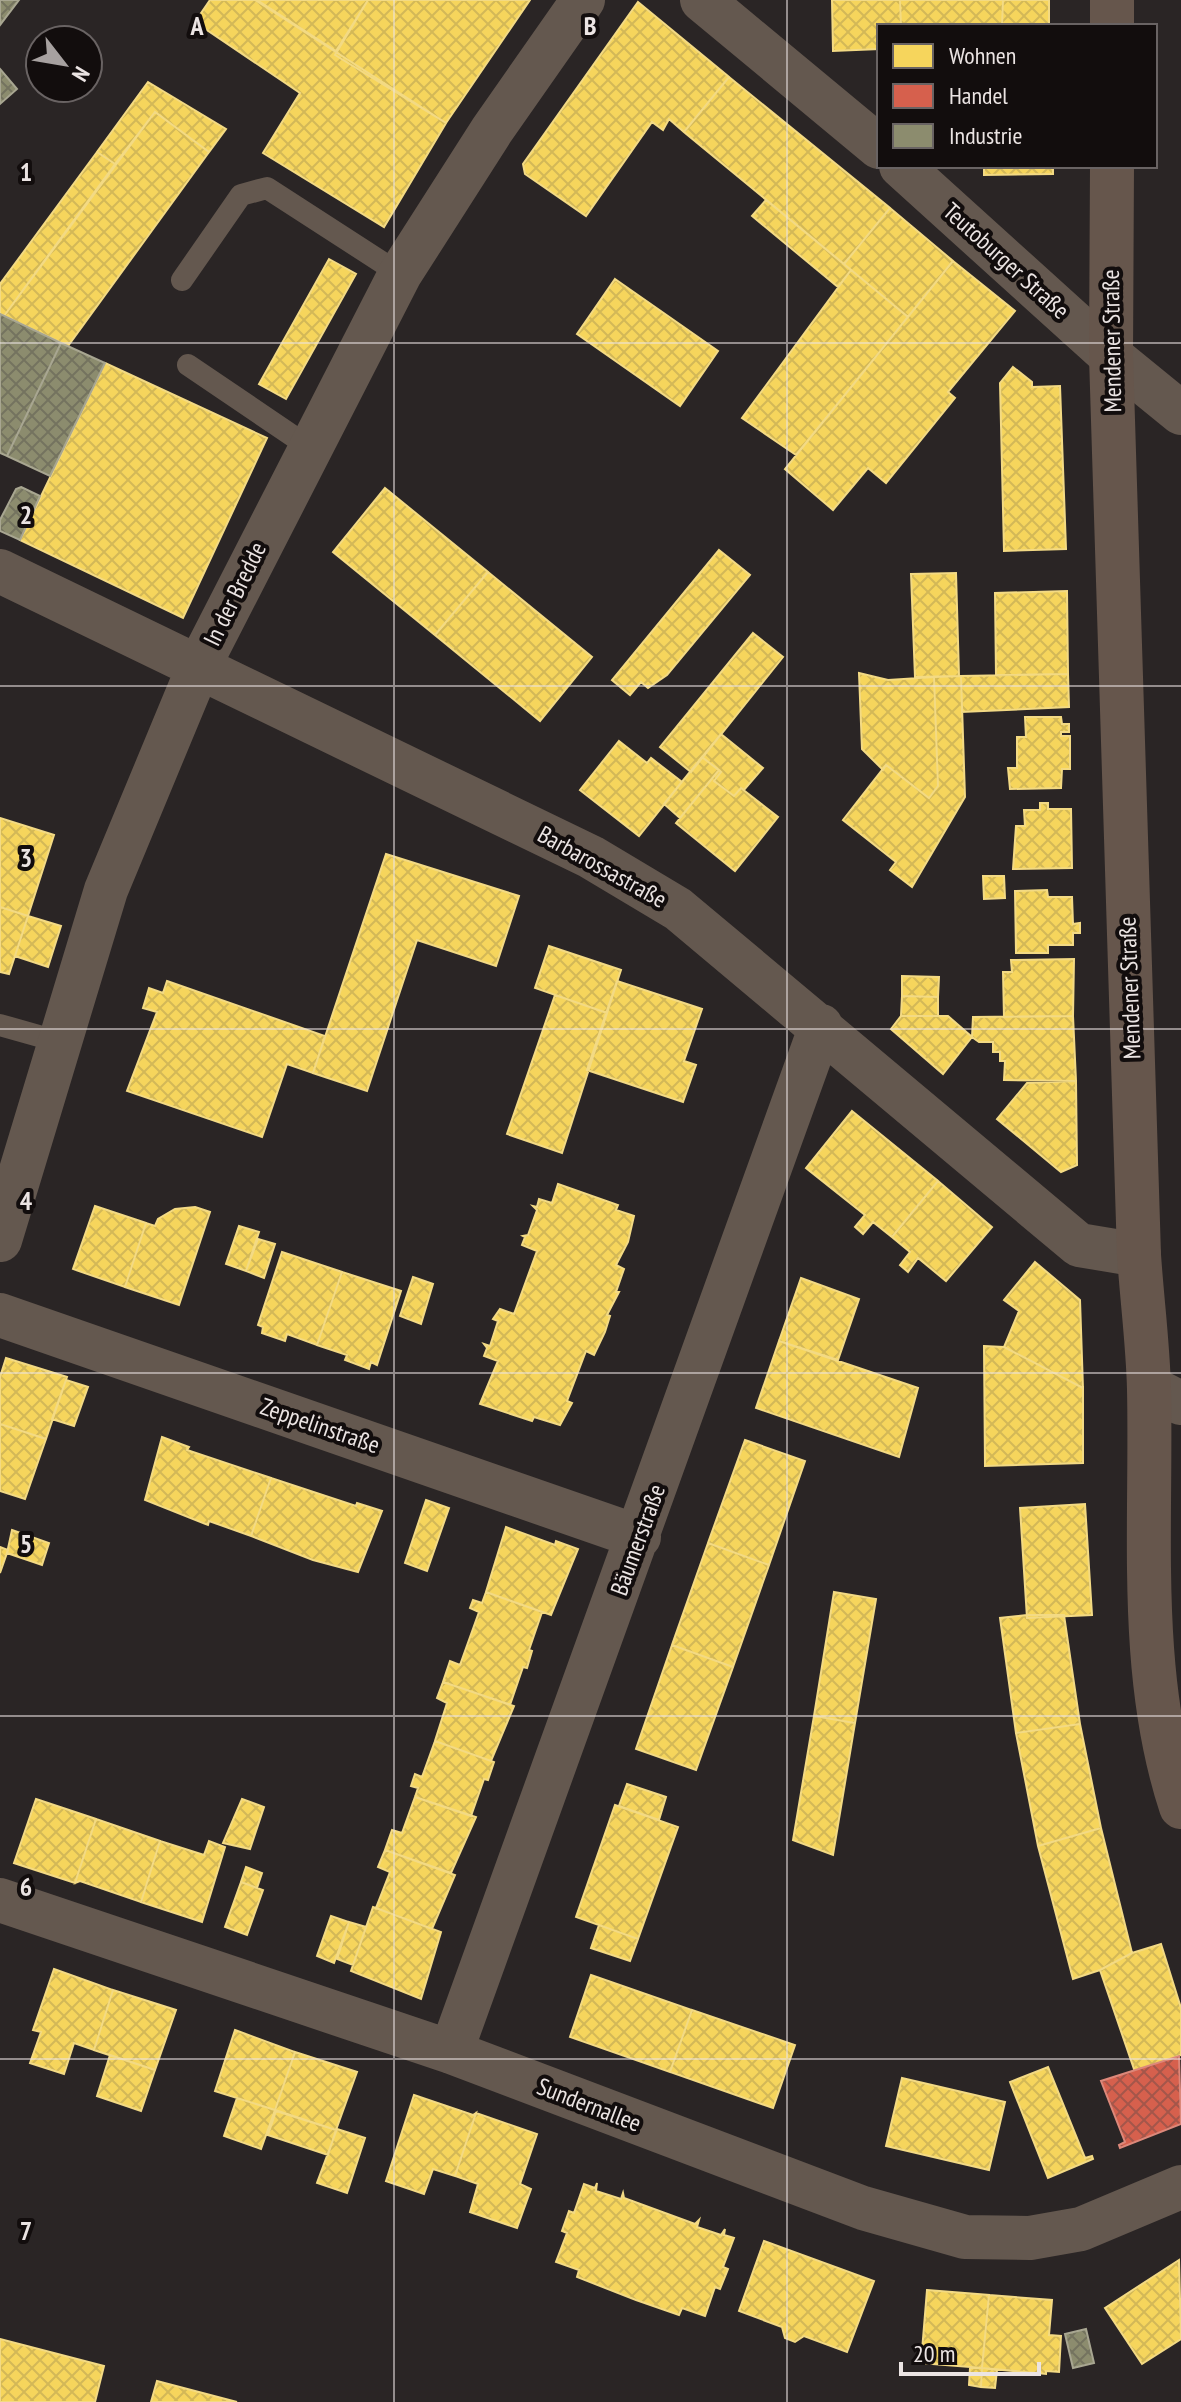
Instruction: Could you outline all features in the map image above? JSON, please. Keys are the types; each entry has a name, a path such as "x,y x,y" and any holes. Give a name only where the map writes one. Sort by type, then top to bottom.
{"main road":[{"path":"1112,0 1112,24"},
{"name":"Mendener Straße","path":"1112,168 1111,356 1139,1255 1165,1395 1149,1623 1168,1768 1181,1807"}],"street":[{"name":"In der Bredde","path":"0,1240 106,890 199,666 400,274 492,130 583,0"},
{"path":"702,0 877,145"},
{"name":"Teutoburger Straße","path":"903,168 1111,356 1181,413"},
{"name":"Barbarossastraße","path":"0,571 591,857 678,909 1079,1245 1139,1255"},
{"name":"Bäumerstraße","path":"451,2052 821,1026"},
{"name":"Zeppelinstraße","path":"0,1315 639,1537"},
{"name":"Sundernallee","path":"0,1900 451,2052 863,2208 965,2237 1030,2238 1081,2229 1181,2187"}],"lane":[{"path":"182,280 241,195 267,188 400,274"},
{"path":"188,365 309,447"},
{"path":"0,1025 60,1042"}],"building: Wohnen":[{"path":"210,0 255,0 446,123 384,227 263,153 300,93 195,22"},
{"path":"257,0 368,0 336,51"},
{"path":"368,0 530,0 446,123 335,55"},
{"path":"832,0 900,0 901,24 877,24 877,49 833,51"},
{"path":"900,0 1003,0 1002,24 901,24"},
{"path":"1003,0 1049,0 1049,24 1002,24"},
{"path":"638,2 729,77 684,132 669,119 663,130 652,122 586,216 525,174 523,164"},
{"path":"729,77 890,208 844,264 684,132"},
{"path":"148,82 226,129 209,152 155,112 115,164 97,152"},
{"path":"155,112 209,152 68,346 4,316"},
{"path":"97,152 115,164 4,316 0,314 0,284"},
{"path":"984,168 1053,168 1053,174 984,175"},
{"path":"766,200 851,270 838,287 752,216"},
{"path":"890,208 953,261 908,317 844,264"},
{"path":"329,259 356,274 286,399 259,384"},
{"path":"953,261 1015,311 948,392 955,398 886,483 868,468 833,510 785,469"},
{"path":"851,270 908,317 796,455 742,418"},
{"path":"615,279 718,351 680,406 577,334"},
{"path":"105,363 267,438 183,618 20,540"},
{"path":"1013,367 1032,382 1032,387 1060,386 1066,549 1004,551 1000,383"},
{"path":"385,488 488,572 435,635 333,552"},
{"path":"719,550 750,575 667,675 648,688 641,682 630,695 612,680"},
{"path":"488,572 592,657 540,721 435,635"},
{"path":"956,573 959,676 915,677 911,574"},
{"path":"1067,591 1068,674 996,675 995,593"},
{"path":"753,633 783,657 691,772 660,747"},
{"path":"859,673 888,680 934,677 938,786 929,798 886,765 883,770 862,749"},
{"path":"1068,674 1069,707 962,712 961,676"},
{"path":"961,676 965,797 912,887 890,870 896,862 843,820 886,765 929,798 938,786 934,677"},
{"path":"1025,717 1061,717 1062,724 1069,724 1069,732 1061,732 1061,736 1070,736 1070,769 1062,769 1061,788 1010,789 1008,768 1017,768 1017,737 1026,737"},
{"path":"721,734 763,768 744,790 741,788 734,796 714,781 721,772 702,757"},
{"path":"619,741 647,763 651,758 682,782 639,836 580,790"},
{"path":"702,757 719,770 680,818 664,804"},
{"path":"719,770 721,772 714,781 734,796 741,788 778,817 735,871 676,823"},
{"path":"1040,803 1048,803 1048,809 1071,809 1072,868 1013,869 1016,826 1025,826 1024,810 1040,810"},
{"path":"0,818 54,835 28,916 0,907"},
{"path":"386,854 519,896 496,966 417,940 367,1091 313,1073"},
{"path":"983,876 1004,876 1005,898 984,899"},
{"path":"1047,890 1048,897 1072,897 1073,924 1080,923 1080,933 1073,933 1073,945 1048,945 1048,953 1016,953 1015,891"},
{"path":"0,907 28,916 9,974 0,972"},
{"path":"28,916 61,926 48,967 15,956"},
{"path":"549,946 621,970 607,1013 535,988"},
{"path":"1074,959 1073,1016 1004,1017 1003,972 1012,972 1011,960"},
{"path":"902,976 939,977 938,997 902,996"},
{"path":"167,981 325,1036 313,1073 287,1064 262,1137 127,1091 157,1012 143,1008 149,988 163,993"},
{"path":"617,981 702,1009 684,1061 696,1065 683,1102 587,1070"},
{"path":"555,995 607,1013 562,1153 507,1134"},
{"path":"902,996 938,997 938,1016 901,1016"},
{"path":"901,1016 948,1016 972,1037 943,1074 891,1029"},
{"path":"1073,1016 1076,1081 1004,1080 1005,1061 1000,1061 1000,1052 993,1052 993,1042 979,1042 972,1037 973,1017"},
{"path":"1076,1081 1077,1165 1061,1172 997,1119 1027,1083"},
{"path":"852,1111 938,1181 892,1237 873,1222 863,1234 855,1227 865,1215 806,1168"},
{"path":"938,1181 992,1227 946,1281 918,1258 908,1272 900,1265 910,1252 892,1237"},
{"path":"558,1184 618,1205 616,1210 634,1216 628,1242 616,1265 624,1269 616,1292 619,1292 607,1315 610,1316 605,1332 594,1355 586,1351 567,1401 572,1403 560,1425 534,1417 532,1421 480,1404 498,1361 484,1356 487,1348 484,1344 490,1346 498,1321 493,1319 500,1309 514,1314 537,1251 522,1245 523,1236 528,1235 537,1210 533,1206 537,1207 539,1199 552,1203"},
{"path":"95,1206 146,1223 125,1287 73,1269"},
{"path":"195,1207 210,1212 179,1305 125,1287 146,1223 155,1226 158,1219 175,1209"},
{"path":"239,1226 259,1232 246,1271 226,1264"},
{"path":"258,1239 275,1244 264,1278 246,1271"},
{"path":"282,1252 342,1272 317,1345 287,1334 285,1341 262,1333 263,1327 258,1325"},
{"path":"1035,1262 1080,1300 1083,1388 1004,1347 1019,1311 1004,1300"},
{"path":"342,1272 401,1291 377,1365 371,1362 369,1369 345,1360 347,1355 317,1345"},
{"path":"413,1277 433,1284 421,1324 400,1316"},
{"path":"801,1278 859,1299 838,1360 779,1341"},
{"path":"779,1341 918,1388 899,1457 756,1408"},
{"path":"984,1346 1004,1347 1083,1388 1083,1463 985,1466"},
{"path":"6,1358 67,1377 46,1439 0,1424 0,1377"},
{"path":"66,1380 88,1387 74,1426 52,1419"},
{"path":"0,1424 46,1439 25,1499 0,1491"},
{"path":"162,1437 189,1447 187,1450 271,1478 251,1536 209,1521 208,1525 145,1500"},
{"path":"745,1440 805,1461 769,1565 708,1543"},
{"path":"271,1478 356,1506 357,1503 382,1511 358,1572 313,1560 251,1536"},
{"path":"426,1500 449,1508 427,1571 405,1563"},
{"path":"1085,1504 1092,1615 1027,1618 1020,1508"},
{"path":"506,1527 555,1545 556,1541 578,1549 551,1615 486,1592"},
{"path":"12,1530 49,1543 42,1565 7,1553"},
{"path":"708,1543 769,1565 733,1667 672,1645"},
{"path":"0,1547 8,1550 0,1573"},
{"path":"486,1592 542,1612 529,1650 532,1651 527,1668 523,1667 510,1705 443,1682 450,1661 460,1665 479,1612 470,1608 473,1600 482,1603"},
{"path":"834,1592 876,1599 855,1723 814,1716"},
{"path":"1064,1615 1080,1724 1016,1733 1000,1618"},
{"path":"672,1645 733,1667 696,1770 636,1749"},
{"path":"443,1682 514,1706 491,1761 435,1741 447,1703 437,1698"},
{"path":"814,1716 855,1723 833,1855 793,1840"},
{"path":"1080,1724 1101,1828 1038,1846 1016,1733"},
{"path":"435,1741 494,1762 488,1780 484,1779 471,1816 415,1797 418,1788 411,1786 415,1774 422,1777"},
{"path":"627,1784 666,1797 659,1820 619,1806"},
{"path":"415,1797 476,1817 451,1873 385,1850 392,1830 402,1833"},
{"path":"36,1799 96,1819 75,1883 14,1863"},
{"path":"242,1799 264,1807 250,1849 223,1843"},
{"path":"615,1805 678,1827 638,1939 576,1917"},
{"path":"96,1819 160,1841 141,1902 80,1881 75,1883"},
{"path":"1101,1828 1132,1953 1100,1970 1073,1979 1038,1846"},
{"path":"160,1841 204,1855 209,1841 225,1847 202,1922 141,1902"},
{"path":"385,1850 455,1875 432,1929 376,1908 390,1872 378,1867"},
{"path":"246,1867 262,1873 257,1888 241,1882"},
{"path":"241,1882 263,1890 247,1935 225,1927"},
{"path":"373,1907 441,1932 421,1999 351,1971"},
{"path":"331,1916 349,1922 334,1963 317,1956"},
{"path":"349,1922 366,1927 353,1965 337,1959"},
{"path":"599,1925 638,1939 630,1961 591,1948"},
{"path":"1161,1944 1181,2008 1181,2055 1135,2072 1100,1970 1132,1953"},
{"path":"54,1969 113,1990 94,2050 74,2043 64,2074 30,2063 41,2032 33,2030"},
{"path":"591,1975 692,2010 670,2072 570,2037"},
{"path":"113,1990 176,2010 155,2070 94,2050"},
{"path":"692,2010 795,2045 773,2108 670,2072"},
{"path":"235,2030 295,2052 275,2110 215,2091"},
{"path":"295,2052 357,2072 336,2130 275,2110"},
{"path":"110,2055 155,2070 141,2111 97,2096"},
{"path":"1048,2067 1085,2158 1092,2156 1093,2159 1048,2178 1010,2082"},
{"path":"902,2078 1005,2102 989,2170 886,2146"},
{"path":"414,2095 473,2115 476,2113 455,2176 433,2169 424,2194 386,2181"},
{"path":"237,2098 275,2110 261,2149 224,2136"},
{"path":"276,2111 336,2130 328,2155 268,2135"},
{"path":"476,2113 537,2134 520,2184 531,2189 517,2228 470,2212 478,2184 455,2176"},
{"path":"337,2129 365,2138 347,2193 317,2183"},
{"path":"597,2183 596,2191 621,2199 623,2193 624,2198 695,2224 699,2220 697,2227 721,2235 725,2229 724,2235 734,2238 723,2267 728,2269 720,2289 715,2287 705,2316 682,2308 679,2315 636,2300 577,2277 579,2270 556,2262 567,2233 562,2231 569,2211 574,2213 584,2184 595,2188"},
{"path":"764,2241 874,2281 847,2352 804,2336 795,2342 785,2338 782,2327 739,2311"},
{"path":"1179,2260 1181,2339 1142,2364 1105,2308"},
{"path":"927,2290 989,2295 982,2368 921,2363"},
{"path":"989,2295 1052,2300 1049,2335 1061,2336 1059,2372 1046,2371 1046,2374 982,2368"},
{"path":"0,2339 104,2366 95,2402 0,2402"},
{"path":"970,2368 982,2368 981,2387 969,2385"},
{"path":"982,2368 997,2370 995,2388 981,2387"},
{"path":"157,2381 237,2402 151,2402"}],"building: Handel":[{"path":"1179,2056 1181,2124 1120,2148 1119,2145 1125,2142 1101,2081"}],"building: Industrie":[{"path":"0,0 19,0 0,25"},
{"path":"0,69 17,89 0,104"},
{"path":"0,314 61,343 7,456 0,453"},
{"path":"61,343 105,363 50,476 7,456"},
{"path":"21,487 40,496 20,540 0,531 0,520 16,489"},
{"path":"1086,2329 1094,2363 1073,2368 1065,2334"}]}
